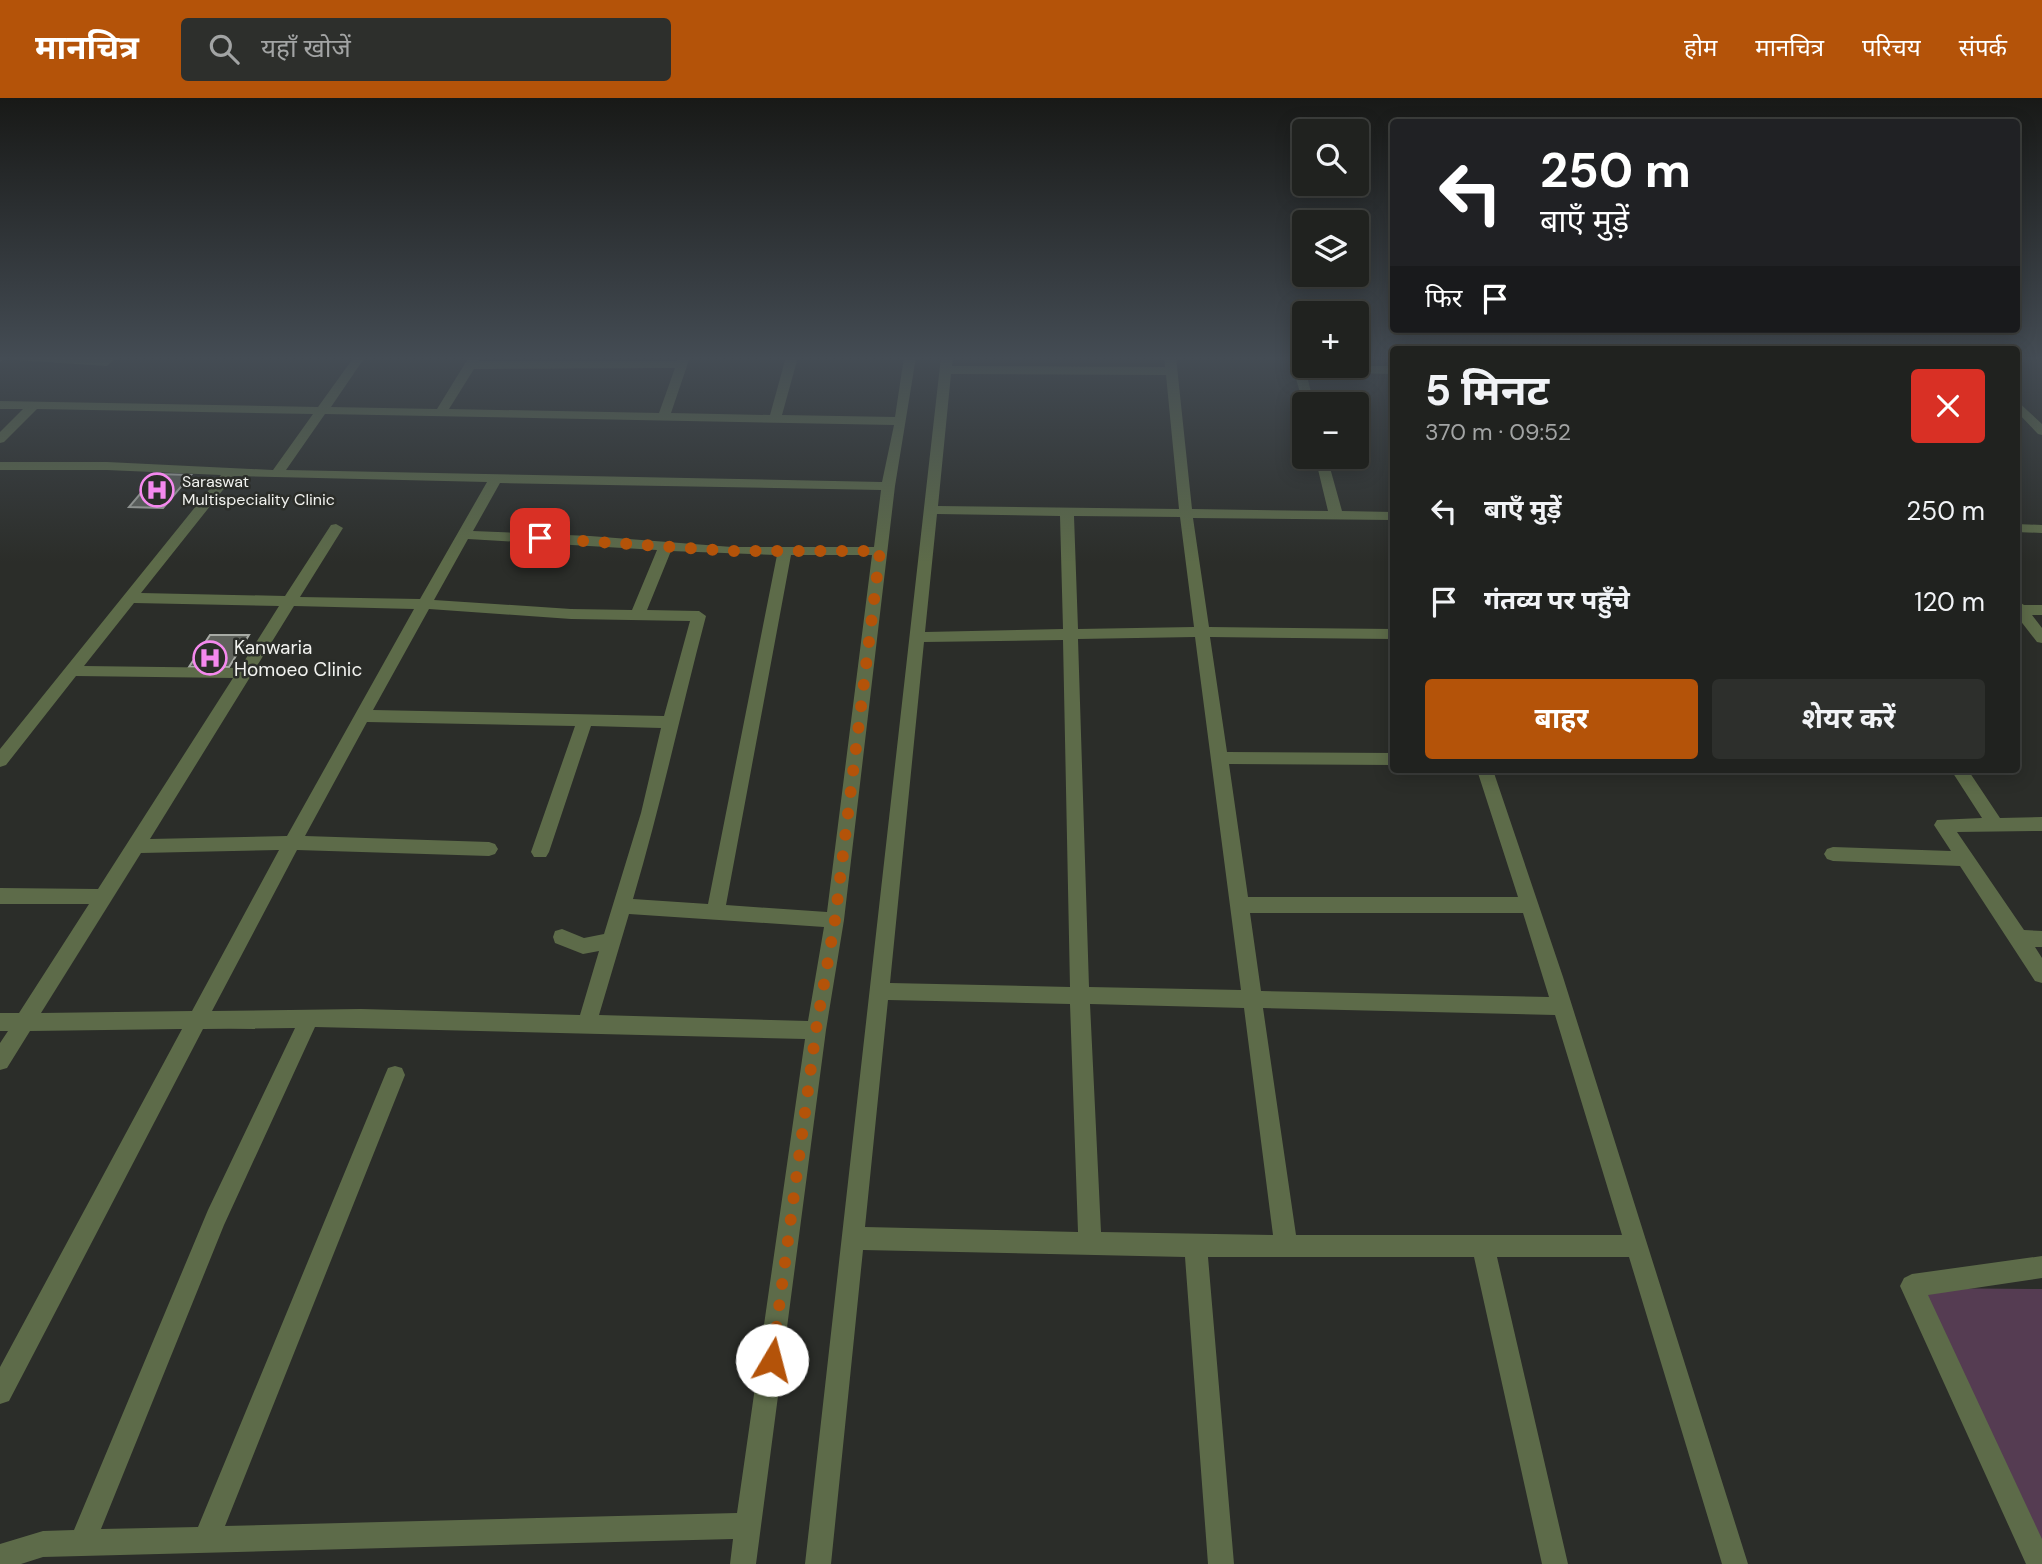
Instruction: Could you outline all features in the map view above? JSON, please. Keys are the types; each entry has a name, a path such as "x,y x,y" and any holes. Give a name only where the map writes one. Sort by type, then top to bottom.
{"street":[{"path":"0,439 14,425"},
{"path":"277,474 311,425"},
{"path":"743,1564 816,1030 835,920 888,486 900,425"},
{"path":"818,1564 879,992 889,921 916,636 940,425"},
{"path":"1177,425 1186,513 1286,1246"},
{"path":"0,466 888,486"},
{"path":"1324,469 1336,515"},
{"path":"0,761 230,472"},
{"path":"0,1392 361,716 496,478"},
{"path":"930,510 1390,516"},
{"path":"1067,512 1080,997 1090,1244"},
{"path":"0,1060 336,528"},
{"path":"2020,528 2042,529"},
{"path":"464,535 732,551 880,551"},
{"path":"637,616 666,545"},
{"path":"715,913 785,551"},
{"path":"131,598 423,604 637,616 699,616 670,722 650,813 587,1024"},
{"path":"2020,607 2042,610"},
{"path":"2020,610 2042,638"},
{"path":"916,636 1203,632 1390,634"},
{"path":"74,671 244,673"},
{"path":"361,716 670,722"},
{"path":"540,852 586,719"},
{"path":"1220,758 1390,760"},
{"path":"1486,773 1562,1006 1735,1564"},
{"path":"1961,773 1995,824"},
{"path":"2042,824 1943,825 2042,975"},
{"path":"136,846 293,843 489,849"},
{"path":"1833,854 1965,859"},
{"path":"0,896 104,897"},
{"path":"1240,905 1530,905"},
{"path":"622,906 835,920"},
{"path":"562,937 583,946 612,941"},
{"path":"2020,938 2042,939"},
{"path":"879,992 1562,1006"},
{"path":"0,1022 309,1019 816,1030"},
{"path":"82,1543 216,1218 309,1019"},
{"path":"206,1540 396,1075"},
{"path":"852,1238 1196,1246 1636,1246"},
{"path":"1196,1246 1221,1564"},
{"path":"1483,1246 1555,1564"},
{"path":"2040,1564 1912,1286 2042,1268"},
{"path":"0,1557 43,1544 750,1526"}],"shaded area":[{"path":"1916,1288 2042,1289 2042,1557"}],"building":[{"path":"157,474 191,475 163,508 129,507"},
{"path":"210,635 249,635 229,667 189,667"}],"place":[{"name":"Saraswat Multispeciality Clinic","path":"157,490"},
{"name":"Kanwaria Homoeo Clinic","path":"210,658"}],"route":[{"path":"540,538 732,551 880,551 835,920 816,1030 772,1360"}]}
